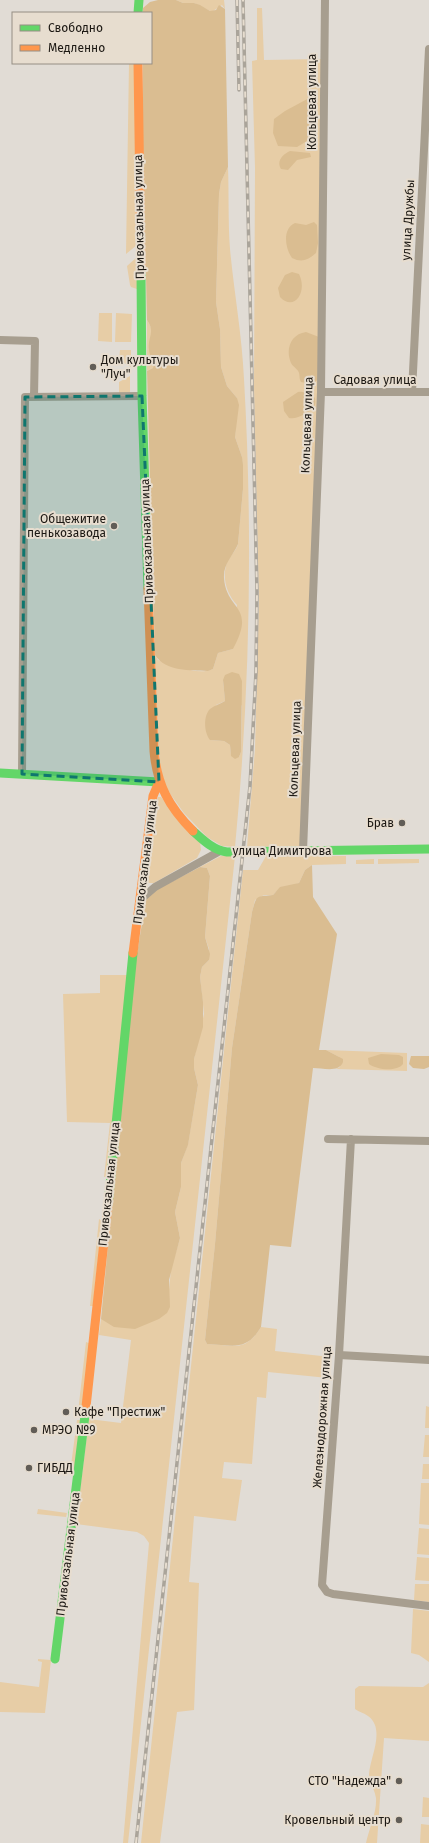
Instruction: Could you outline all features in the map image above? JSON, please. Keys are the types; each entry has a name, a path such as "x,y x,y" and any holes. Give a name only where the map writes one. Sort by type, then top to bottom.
{"street":[{"path":"138,12 139,0"},
{"name":"Кольцевая улица","path":"303,851 321,392 325,0"},
{"name":"улица Дружбы","path":"412,392 429,49"},
{"name":"Привокзальная улица","path":"55,1659 94,1343 130,972 141,899 153,796 159,782 154,751 142,396 138,64"},
{"path":"0,340 35,341 34,397"},
{"name":"Садовая улица","path":"321,392 429,392"},
{"path":"22,774 25,397 142,396"},
{"path":"0,773 159,782"},
{"name":"улица Димитрова","path":"159,782 176,810 201,837 220,851 243,852 429,849"},
{"path":"200,862 205,850 201,837"},
{"path":"141,899 155,887 220,851"},
{"path":"328,1138 429,1142"},
{"name":"Железнодорожная улица","path":"350,1139 339,1355 322,1579 324,1589 333,1594 429,1606"},
{"path":"339,1355 429,1360"}],"highlighted area":[{"path":"142,396 159,782 22,774 25,397"}],"shaded area":[{"path":"158,0 176,0 183,3 194,3 210,11 216,10 219,5 225,9 228,167 221,182 219,194 216,302 220,329 221,367 227,386 237,398 239,405 235,437 242,457 243,489 238,544 225,568 224,578 226,589 238,609 242,624 240,635 233,649 218,653 213,669 208,671 186,670 165,665 155,655 147,371 153,368 154,362 149,352 151,328 147,320 143,148 143,64 152,64 152,12 143,12 143,8 150,2"},
{"path":"176,0 224,0 225,9 222,5 213,11 210,11 194,3 183,3"},
{"path":"257,8 262,8 264,60 322,59 318,392 301,846 247,847 255,749 259,602 254,387 255,168 252,61 257,60"},
{"path":"129,64 136,64 137,245 126,254"},
{"path":"311,97 317,98 318,108 311,118 307,141 297,147 278,146 273,133 274,119 285,111"},
{"path":"290,151 310,153 311,157 297,160 288,170 281,169 279,163 281,158"},
{"path":"228,167 230,249 243,363 247,438 249,555 247,672 235,847 222,846 207,837 184,813 166,788 159,766 155,655 158,660 178,667 193,671 207,671 213,669 218,653 233,649 237,605 227,590 225,572 228,560 238,544 243,489 242,457 235,437 237,398 227,386 221,367 220,329 216,302 219,194 221,182","holes":["223,680 242,706 241,752 239,757 231,755 230,745 224,741 210,740 216,705 225,701"]},
{"path":"314,222 317,225 318,243 316,253 305,260 292,258 286,244 286,234 288,230 295,223 306,225"},
{"path":"137,257 137,289 131,287 130,285 127,266"},
{"path":"292,272 299,274 302,287 298,298 295,301 290,302 285,301 280,297 278,288 285,275"},
{"path":"99,313 112,313 112,342 98,341"},
{"path":"116,313 132,314 131,342 115,342"},
{"path":"147,320 152,331 149,347 154,365 153,368 147,371"},
{"path":"306,332 319,337 319,379 312,384 301,382 298,372 289,358 289,348 293,339 301,333"},
{"path":"120,350 131,350 131,367 119,360"},
{"path":"130,376 130,393 119,393 119,382"},
{"path":"298,392 305,392 313,396 315,398 315,405 313,409 303,415 295,418 289,418 284,411 283,402"},
{"path":"232,672 239,674 242,681 241,752 239,757 235,759 231,756 230,745 224,741 210,740 206,733 205,724 206,716 210,709 225,701 223,680 225,675"},
{"path":"158,797 161,797 200,842 201,850 197,858 154,883 150,883 147,882"},
{"path":"221,856 235,856 128,1843 123,1843 149,1543 144,1536 137,1532 76,1524 89,1419 121,1423 131,1340 99,1335 101,1319 169,1290 171,1269 180,1238 175,1212 181,1187 181,1163 188,1144 198,1085 194,1068 194,1059 204,1014 200,977 202,967 209,960 209,949 205,937 210,876 207,868 200,867"},
{"path":"266,856 346,856 346,864 312,865 305,870 299,883 279,890 273,895 264,895 255,900 232,1048 205,1340 207,1344 238,1346 250,1341 261,1327 277,1329 275,1351 331,1357 328,1378 268,1372 266,1398 257,1397 252,1464 224,1462 222,1478 242,1480 236,1521 194,1516 189,1582 199,1583 194,1710 177,1712 160,1843 141,1843 243,870 258,870"},
{"path":"374,859 374,864 356,864 356,860"},
{"path":"378,859 419,859 419,863 378,864"},
{"path":"312,865 313,897 337,934 319,1050 326,1050 343,1059 343,1062 338,1068 334,1069 313,1068 291,1247 270,1245 261,1327 250,1340 244,1344 232,1346 207,1344 205,1340 232,1048 252,912 256,899 263,896 273,895 280,887 299,883 305,870"},
{"path":"200,867 207,868 210,876 205,937 210,954 209,960 202,967 200,977 203,1002 203,1027 194,1059 194,1068 198,1085 188,1145 181,1163 181,1187 175,1212 180,1238 169,1280 170,1307 167,1313 159,1319 135,1329 114,1327 101,1319 135,966 146,899 154,891"},
{"path":"100,975 127,975 107,1177 104,1177 110,1123 67,1122 63,994 100,993"},
{"path":"326,1050 407,1053 407,1071 336,1069 340,1067 339,1057"},
{"path":"381,1054 399,1055 403,1057 403,1064 400,1067 392,1069 382,1069 369,1064 368,1058"},
{"path":"411,1056 429,1056 429,1067 424,1069 413,1068 409,1064"},
{"path":"99,1219 102,1221 93,1306 90,1306"},
{"path":"86,1342 91,1344 82,1413 78,1412"},
{"path":"426,1406 429,1407 429,1428 425,1428"},
{"path":"77,1420 81,1420 74,1474 70,1473"},
{"path":"425,1435 429,1435 429,1457 423,1457"},
{"path":"423,1464 429,1464 429,1479 422,1479"},
{"path":"421,1483 429,1483 429,1525 419,1524"},
{"path":"38,1509 67,1513 66,1517 37,1514"},
{"path":"419,1528 429,1529 429,1555 417,1554"},
{"path":"417,1557 429,1558 429,1581 415,1580"},
{"path":"415,1584 429,1584 429,1602 414,1600"},
{"path":"413,1609 429,1611 429,1662 419,1655 411,1653"},
{"path":"38,1659 51,1660 45,1713 0,1712 0,1682 39,1687 42,1662 38,1661"},
{"path":"429,1683 429,1741 384,1738 377,1843 366,1843 376,1803 369,1774 376,1744 376,1728 368,1716 355,1709 355,1689 359,1686 423,1687"},
{"path":"423,1797 429,1798 429,1817 422,1817"},
{"path":"421,1824 429,1825 429,1843 420,1843"}],"railway":[{"path":"237,0 239,90"},
{"path":"136,1843 250,786 256,672 257,592 243,0"}],"traffic: fast":[{"path":"138,12 139,0"},
{"path":"141,271 142,396 148,588"},
{"path":"0,773 159,782"},
{"path":"193,831 213,847 227,852 429,849"},
{"path":"108,1205 133,953"},
{"path":"55,1659 86,1407"}],"traffic: slow":[{"path":"138,64 141,271"},
{"path":"148,588 154,751 158,774 161,785 171,804 193,831"},
{"path":"133,953 153,796 159,782"},
{"path":"86,1407 108,1205"}],"place":[{"name":"Дом культуры \"Луч\"","path":"93,367"},
{"name":"Общежитие пенькозавода","path":"114,526"},
{"name":"Брав","path":"402,823"},
{"name":"Кафе \"Престиж\"","path":"66,1412"},
{"name":"МРЭО №9","path":"34,1430"},
{"name":"ГИБДД","path":"29,1468"},
{"name":"СТО \"Надежда\"","path":"399,1781"},
{"name":"Кровельный центр","path":"399,1820"}]}
